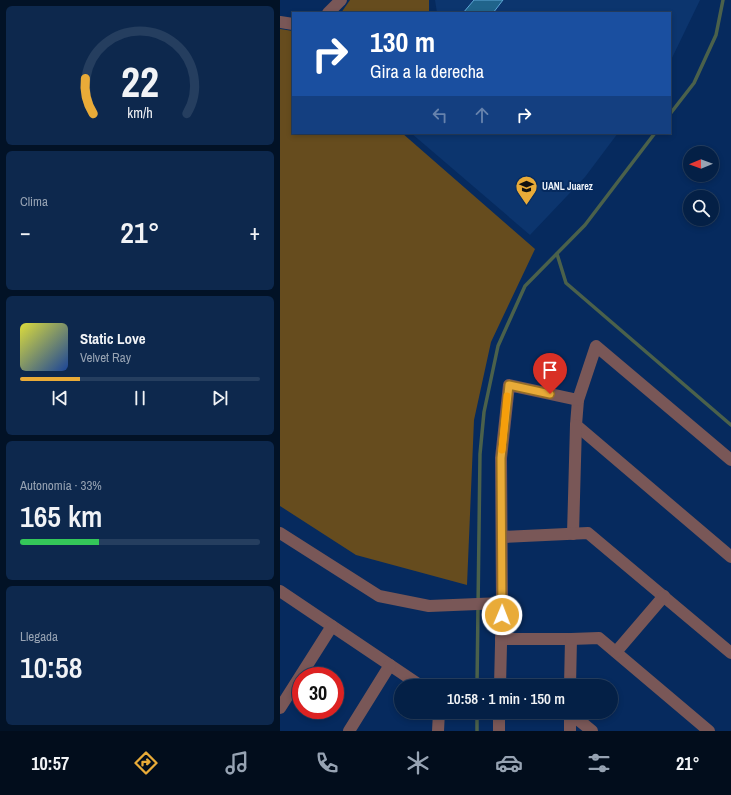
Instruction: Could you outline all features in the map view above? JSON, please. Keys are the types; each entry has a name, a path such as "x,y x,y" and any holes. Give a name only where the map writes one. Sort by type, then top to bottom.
{"street":[{"path":"329,12 341,0"},
{"path":"280,22 292,24"},
{"path":"573,534 578,400 596,346 731,460"},
{"path":"500,679 501,639 498,604 502,537 501,458 509,385 578,400"},
{"path":"576,425 731,557"},
{"path":"280,533 379,596 429,606 498,604"},
{"path":"502,537 588,533 731,653"},
{"path":"280,591 411,679"},
{"path":"616,652 664,596"},
{"path":"280,708 332,626"},
{"path":"501,639 599,638 709,731"},
{"path":"570,679 571,639"},
{"path":"349,731 390,665"},
{"path":"438,731 439,719"},
{"path":"499,719 499,731"},
{"path":"570,719 570,731"},
{"path":"578,719 592,731"}],"shaded area":[{"path":"350,0 429,0 429,12 342,12"},
{"path":"435,0 700,0 671,60 671,12 437,12"},
{"path":"280,29 292,31 292,134 403,134 535,249 491,342 474,420 467,585 356,555 280,506"},
{"name":"UANL Juarez","path":"412,134 617,134 585,177 530,235"}],"building":[{"path":"474,0 503,0 494,12 464,12"}],"waterway":[{"path":"671,113 694,83 716,35 723,0"},
{"path":"477,679 480,454 484,412 498,346 525,286 585,225 654,134"},
{"path":"557,254 566,283 731,425"},
{"path":"477,719 477,731"}],"slow traffic":[{"path":"502,450 507,396"}],"place":[{"name":"UANL Juarez","path":"527,206"}],"route":[{"path":"502,615 501,458 509,385 550,394"}]}
